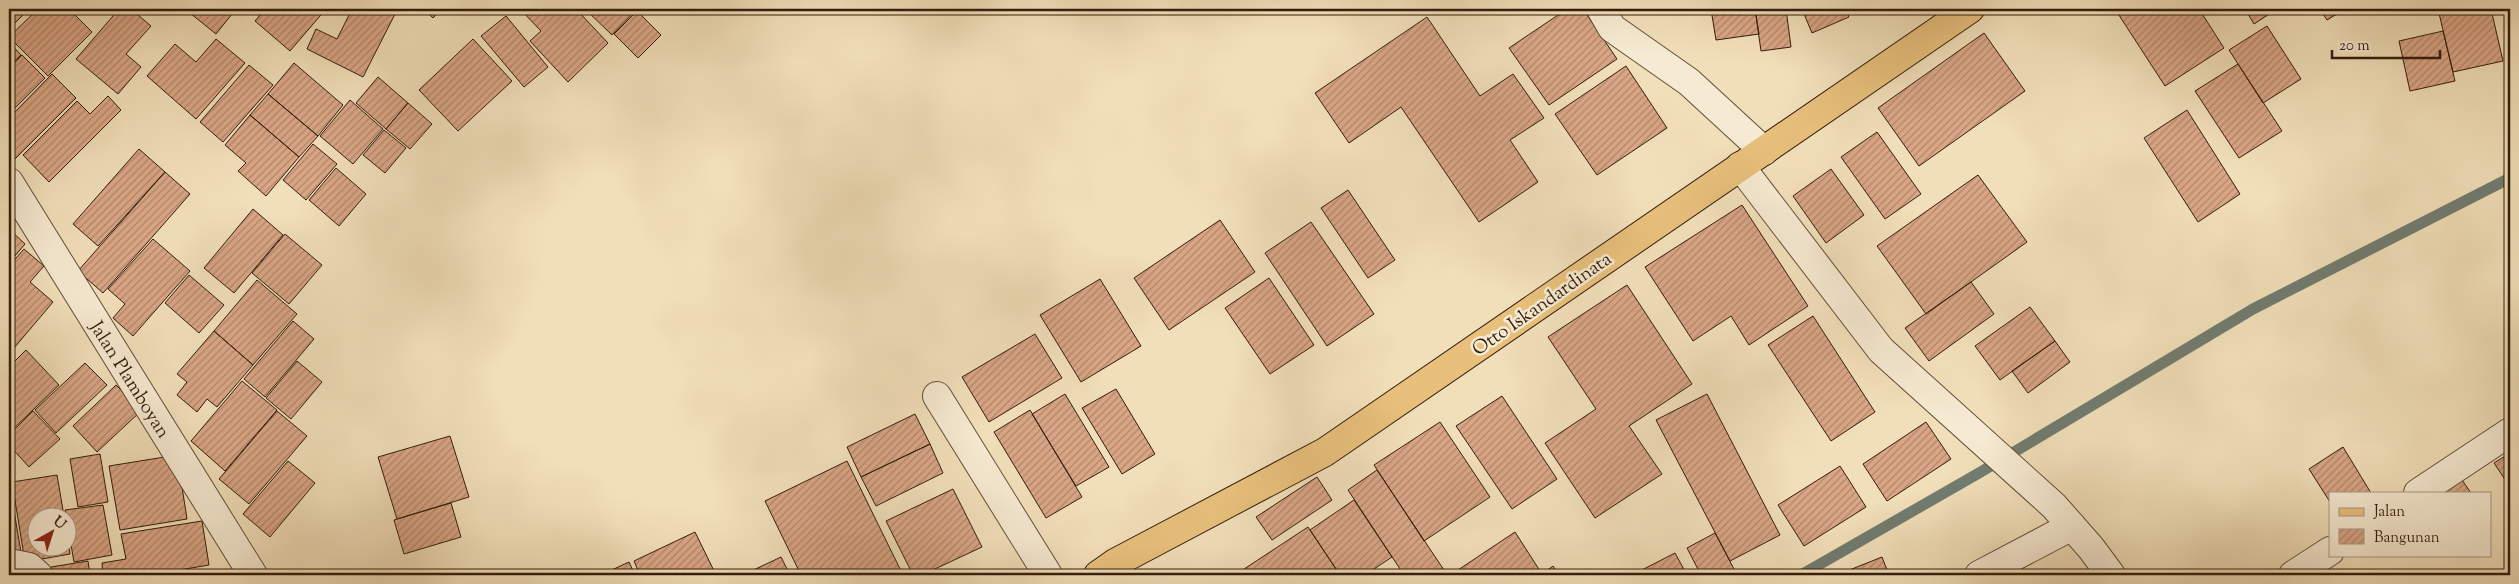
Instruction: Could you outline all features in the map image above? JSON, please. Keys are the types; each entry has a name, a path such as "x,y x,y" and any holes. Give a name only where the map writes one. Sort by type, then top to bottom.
{"main road":[{"name":"Otto Iskandardinata","path":"1098,575 1115,563 1325,452 1970,9"}],"street":[{"path":"1601,9 1612,28 1689,82 1764,151"},
{"path":"1740,166 1881,350 2054,506 2111,575"},
{"name":"Jalan Plamboyan","path":"9,182 253,575"},
{"path":"936,396 1048,575"},
{"path":"2420,492 2510,432"},
{"path":"1979,575 2072,526"},
{"path":"2294,575 2329,552"},
{"path":"9,563 28,567 38,575"}],"building":[{"path":"9,9 29,9 13,25 9,19"},
{"path":"38,9 69,9 92,32 48,76 9,37"},
{"path":"119,9 131,9 151,26 126,54 141,67 118,94 76,59"},
{"path":"185,9 236,9 216,34"},
{"path":"265,9 326,9 290,51 255,21"},
{"path":"352,9 385,9 395,14 363,77 307,49 316,29 337,39"},
{"path":"423,9 442,9 433,18"},
{"path":"520,9 576,9 608,43 568,82 530,41 541,31"},
{"path":"585,9 637,9 612,35"},
{"path":"1567,9 1583,9 1617,59 1549,105 1509,48"},
{"path":"1711,9 1755,9 1759,34 1716,40"},
{"path":"1755,9 1786,9 1791,47 1761,51"},
{"path":"1802,9 1846,9 1849,17 1812,33"},
{"path":"2115,9 2199,9 2224,48 2165,86"},
{"path":"2245,9 2277,9 2254,24"},
{"path":"2320,9 2345,9 2327,20"},
{"path":"2438,9 2491,9 2503,61 2453,72"},
{"path":"637,11 661,35 638,58 614,34"},
{"path":"506,16 548,67 524,87 481,36"},
{"path":"1427,17 1480,96 1513,74 1544,118 1510,140 1538,182 1479,222 1401,107 1349,143 1315,93"},
{"path":"2267,26 2301,79 2263,103 2229,50"},
{"path":"2443,31 2455,81 2410,91 2399,41"},
{"path":"1984,33 2025,91 1919,166 1878,108"},
{"path":"216,39 245,63 196,119 147,76 175,44 196,62"},
{"path":"473,39 512,81 458,131 419,90"},
{"path":"9,42 21,55 9,67"},
{"path":"22,55 45,78 9,114 9,69"},
{"path":"294,63 343,105 318,136 268,94"},
{"path":"2238,64 2282,131 2239,158 2195,91"},
{"path":"249,65 273,85 223,142 200,122"},
{"path":"1626,66 1667,128 1597,175 1555,114"},
{"path":"52,74 76,98 13,161 9,157 9,118"},
{"path":"378,77 408,103 386,129 356,103"},
{"path":"268,94 318,136 299,157 250,115"},
{"path":"108,96 121,110 49,182 23,155 77,101 90,114"},
{"path":"350,100 383,129 353,164 320,136"},
{"path":"408,103 432,124 410,149 386,129"},
{"path":"2187,110 2240,194 2198,222 2144,138"},
{"path":"250,115 299,157 266,196 238,171 246,163 225,145"},
{"path":"384,130 406,148 385,173 363,155"},
{"path":"1877,132 1921,194 1885,219 1841,157"},
{"path":"313,144 337,164 306,200 283,180"},
{"path":"139,149 165,172 98,246 73,224"},
{"path":"336,168 366,194 339,226 309,200"},
{"path":"1831,169 1864,215 1826,243 1793,196"},
{"path":"165,172 190,194 103,293 78,271"},
{"path":"1978,175 2027,242 1926,314 1877,246"},
{"path":"1348,190 1395,260 1368,278 1321,208"},
{"path":"1742,205 1808,306 1749,345 1731,316 1693,341 1645,267"},
{"path":"253,209 283,235 234,293 204,268"},
{"path":"1220,220 1255,272 1169,330 1134,278"},
{"path":"1311,222 1374,314 1327,346 1265,253"},
{"path":"9,229 25,244 9,263"},
{"path":"285,234 322,265 289,304 252,273"},
{"path":"153,239 190,271 133,336 113,318 125,304 108,289"},
{"path":"24,249 44,266 30,282 53,302 9,354 9,266"},
{"path":"189,275 224,305 199,333 165,303"},
{"path":"1269,278 1314,345 1270,374 1225,308"},
{"path":"1100,279 1141,346 1081,382 1040,315"},
{"path":"257,280 297,314 253,365 214,331"},
{"path":"1971,282 1994,314 1929,361 1905,328"},
{"path":"1627,285 1692,384 1629,426 1662,474 1595,518 1545,443 1596,409 1548,337"},
{"path":"2030,307 2055,341 2000,380 1975,346"},
{"path":"1813,316 1875,412 1831,441 1768,345"},
{"path":"293,321 314,339 265,397 244,379"},
{"path":"214,331 253,365 217,407 207,399 197,412 177,395 187,382 177,374"},
{"path":"1035,334 1062,378 989,422 962,377"},
{"path":"2055,341 2070,362 2028,393 2012,371"},
{"path":"26,350 59,385 9,433 9,367"},
{"path":"297,361 322,382 291,419 266,398"},
{"path":"85,363 107,385 56,433 35,410"},
{"path":"242,381 277,410 225,471 191,441"},
{"path":"116,385 141,411 97,452 73,426"},
{"path":"1116,389 1155,454 1122,474 1082,408"},
{"path":"1065,394 1109,467 1076,486 1032,414"},
{"path":"1707,394 1780,535 1730,561 1656,420"},
{"path":"1502,396 1557,479 1512,509 1456,426"},
{"path":"1030,410 1082,497 1046,518 994,432"},
{"path":"33,411 60,439 29,467 9,445 9,435"},
{"path":"277,411 307,436 249,504 219,479"},
{"path":"915,414 930,444 861,477 847,447"},
{"path":"1440,422 1490,497 1424,541 1374,465"},
{"path":"1926,422 1951,459 1887,501 1863,464"},
{"path":"450,436 469,497 397,519 378,457"},
{"path":"930,444 943,473 876,506 861,477"},
{"path":"2343,447 2370,492 2329,492 2329,500 2309,469"},
{"path":"2510,453 2510,487 2494,463"},
{"path":"100,454 108,502 78,507 70,459"},
{"path":"177,455 187,519 120,530 109,466"},
{"path":"288,461 315,483 270,537 243,514"},
{"path":"847,461 903,575 801,575 765,501"},
{"path":"1840,466 1866,507 1804,546 1778,505"},
{"path":"1377,470 1446,573 1443,575 1404,575 1348,490"},
{"path":"57,475 62,506 28,506 28,556 59,556 25,562 12,482"},
{"path":"1317,477 1332,500 1272,540 1256,517"},
{"path":"2462,480 2470,492 2444,492"},
{"path":"953,489 982,547 922,575 913,575 886,521"},
{"path":"9,493 11,493 21,552 9,554"},
{"path":"1354,500 1392,557 1365,575 1340,575 1310,530"},
{"path":"451,503 461,537 404,554 394,520"},
{"path":"103,505 112,555 74,562 73,556 78,556 78,508"},
{"path":"202,521 209,565 150,575 103,575 102,563 126,559 121,534"},
{"path":"1308,527 1340,575 1235,575"},
{"path":"695,532 716,575 640,575 634,561"},
{"path":"1515,532 1542,574 1553,566 1559,575 1461,575 1458,570"},
{"path":"1715,533 1734,569 1721,575 1701,575 1687,548"},
{"path":"1675,553 1687,575 1632,575"},
{"path":"781,557 790,575 743,575"},
{"path":"1882,557 1889,575 1849,575 1847,571"},
{"path":"88,561 90,575 52,575 51,567"},
{"path":"629,562 635,575 601,575"}],"waterway":[{"path":"1801,575 1979,473 2253,309 2510,178"}]}
